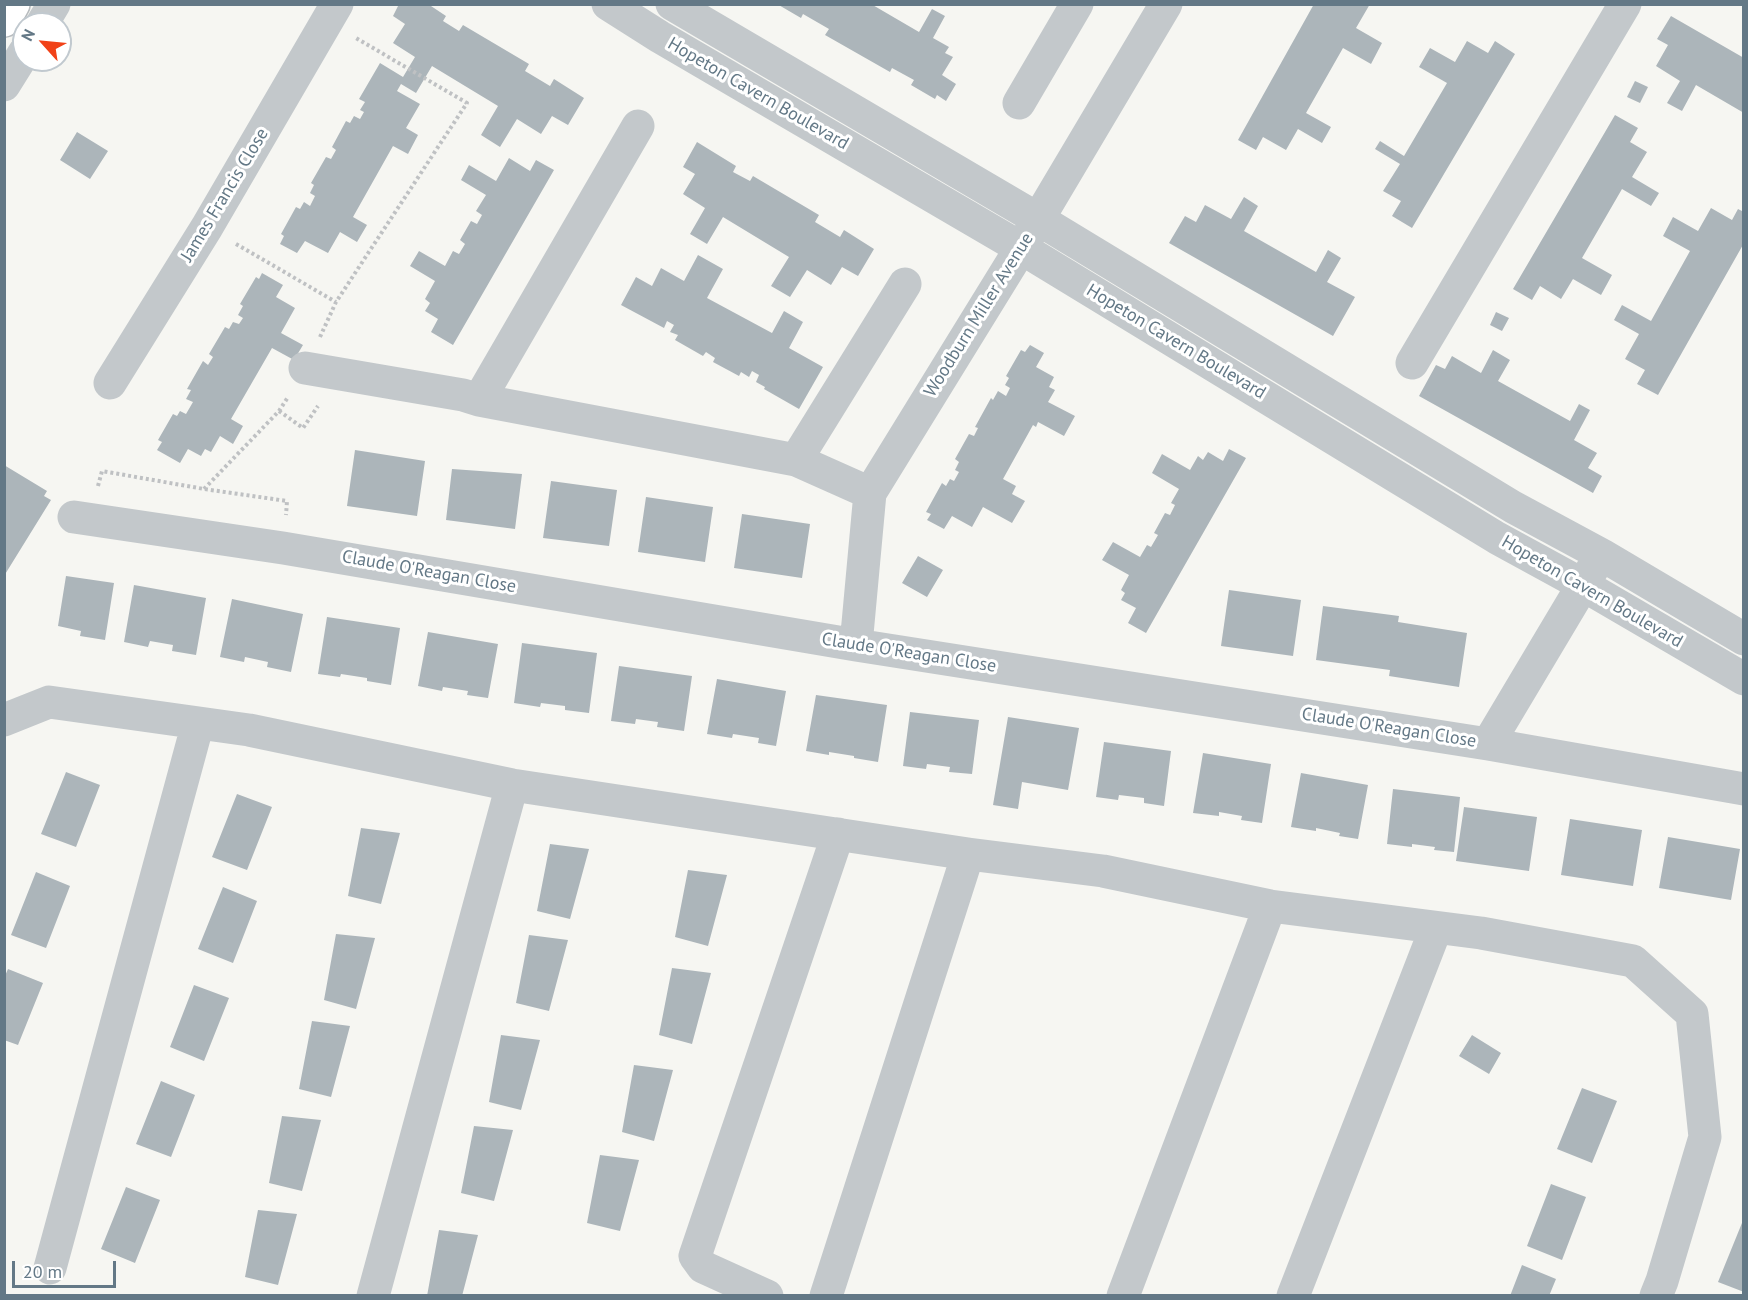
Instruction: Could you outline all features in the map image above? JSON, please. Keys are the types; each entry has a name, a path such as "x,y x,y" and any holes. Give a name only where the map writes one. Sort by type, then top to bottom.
{"highway":[{"path":"4,20 13,4"}],"street":[{"name":"Hopeton Cavern Boulevard","path":"608,4 1021,248 1497,538 1583,585 1743,679"},
{"name":"Hopeton Cavern Boulevard","path":"672,4 1038,219 1512,507 1602,555 1743,639"},
{"path":"1018,103 1077,4"},
{"name":"Woodburn Miller Avenue","path":"856,645 870,493 1021,248 1166,4"},
{"path":"1412,363 1625,4"},
{"name":"James Francis Close","path":"110,383 207,227 332,13"},
{"path":"4,85 12,72"},
{"path":"479,400 638,126"},
{"path":"796,460 905,284"},
{"path":"305,368 464,395 479,400 796,460 870,493"},
{"name":"Claude O'Reagan Close","path":"82,518 283,548 856,645 1488,744 1743,789"},
{"path":"1488,744 1602,555"},
{"path":"4,720 49,702 249,730 512,785 968,854 1103,871 1270,906 1481,933 1633,961 1692,1014 1705,1137 1656,1296"},
{"path":"50,1268 198,723"},
{"path":"373,1296 512,785"},
{"path":"767,1296 703,1267 695,1256 837,834"},
{"path":"826,1296 968,854"},
{"path":"1123,1296 1270,906"},
{"path":"1293,1296 1436,928"}],"path":[{"path":"204,489 279,411 305,368 336,302 467,103 332,13"},
{"path":"207,227 336,302"},
{"path":"82,518 102,471 287,501 283,548"}],"building":[{"path":"399,4 428,4 446,16 443,21 459,31 463,25 529,64 525,71 550,86 554,79 584,98 568,125 552,116 541,134 517,119 500,147 481,135 498,106 432,66 416,93 401,84 397,91 420,104 406,128 418,135 408,154 393,146 353,217 367,225 357,242 340,232 328,253 305,241 297,253 280,244 284,236 281,234 296,207 300,209 304,202 310,206 315,196 310,193 314,185 311,183 326,157 331,159 336,150 332,147 346,121 350,123 354,116 360,119 364,112 360,110 365,102 359,99 380,63 403,77 415,57 393,43 405,24 393,16"},
{"path":"777,4 871,4 919,32 932,9 945,16 933,38 949,47 945,53 953,57 942,75 956,84 946,101 937,95 935,99 911,85 914,80 892,68 890,72 825,35 829,29 803,14 801,18"},
{"path":"1314,4 1370,4 1356,28 1382,43 1371,64 1343,48 1306,113 1331,127 1322,143 1298,129 1286,150 1263,137 1256,150 1238,140"},
{"path":"1671,16 1744,58 1744,113 1696,85 1682,111 1667,103 1680,81 1656,66 1668,45 1657,39"},
{"path":"1467,41 1488,53 1495,41 1515,54 1412,228 1392,216 1401,201 1383,191 1400,164 1375,149 1380,141 1404,156 1447,83 1419,67 1430,48 1455,62"},
{"path":"1635,81 1648,87 1640,103 1627,97"},
{"path":"1615,115 1638,128 1630,142 1647,152 1632,177 1659,193 1651,206 1622,189 1582,258 1612,275 1601,295 1573,279 1561,299 1540,286 1532,300 1513,289"},
{"path":"77,132 108,151 90,179 60,160"},
{"path":"697,142 736,166 733,172 750,181 753,176 819,215 815,222 840,237 844,230 874,249 858,276 842,267 831,285 807,270 790,297 771,286 789,257 723,217 707,244 690,234 705,208 683,194 695,174 683,167"},
{"path":"509,158 530,171 536,160 554,170 453,345 431,332 438,319 425,311 430,303 425,299 435,281 410,266 419,251 445,266 453,251 459,254 465,244 460,240 471,221 477,224 482,215 476,211 486,195 461,180 469,165 496,181"},
{"path":"1244,197 1258,206 1244,231 1316,272 1328,250 1341,258 1327,282 1355,297 1333,336 1169,243 1185,216 1196,222 1205,205 1231,219"},
{"path":"1711,208 1732,220 1738,209 1744,212 1744,243 1658,395 1637,384 1645,370 1625,359 1639,334 1614,320 1622,305 1651,321 1690,251 1663,236 1673,217 1698,231"},
{"path":"698,255 723,269 707,298 772,333 784,311 803,322 789,348 823,367 799,409 764,389 765,387 756,382 759,375 752,371 749,377 741,372 739,376 713,362 715,358 706,352 703,356 675,340 678,335 670,332 674,325 667,321 664,328 621,305 636,277 652,286 661,268 684,281"},
{"path":"262,273 283,285 276,297 295,308 281,333 303,345 294,360 272,348 231,419 243,426 233,444 220,436 211,452 205,449 201,456 188,449 180,463 157,450 162,442 158,440 173,414 177,416 180,411 186,414 193,402 186,399 191,390 187,389 203,361 208,365 213,357 209,354 225,327 229,329 233,322 239,324 243,318 238,315 243,306 240,304 256,277 259,279"},
{"path":"1496,312 1509,318 1502,331 1490,325"},
{"path":"1030,345 1044,353 1036,367 1054,377 1049,387 1055,390 1048,402 1075,416 1064,436 1038,422 1036,427 1033,425 1003,479 1016,486 1012,494 1025,501 1012,523 983,507 972,527 952,516 944,529 927,520 931,514 926,512 942,483 946,486 950,479 954,481 959,472 955,470 959,462 955,459 969,434 974,436 978,428 975,427 991,398 993,400 998,391 1006,396 1010,388 1005,385 1009,378 1006,376 1021,350 1025,352"},
{"path":"1493,350 1510,360 1498,381 1570,421 1579,404 1590,410 1574,440 1597,453 1588,468 1602,476 1593,493 1419,396 1436,365 1445,369 1452,356 1481,373"},
{"path":"1229,449 1246,458 1146,633 1128,623 1136,608 1121,600 1125,593 1121,590 1129,575 1102,560 1113,542 1140,557 1147,545 1151,547 1158,535 1154,533 1165,513 1170,515 1175,505 1171,503 1179,489 1152,473 1162,454 1190,470 1198,456 1203,460 1208,452 1223,461"},
{"path":"355,450 425,461 417,516 347,506"},
{"path":"4,465 47,491 44,496 51,500 4,576"},
{"path":"452,469 522,474 515,529 446,520"},
{"path":"551,481 617,490 609,546 543,538"},
{"path":"646,497 713,507 705,562 638,552"},
{"path":"742,514 810,524 802,578 734,568"},
{"path":"918,556 943,570 927,597 902,583"},
{"path":"66,576 114,583 105,640 80,636 81,631 58,626"},
{"path":"134,585 206,598 196,655 172,651 173,645 150,641 148,647 124,642"},
{"path":"1229,590 1301,600 1293,656 1221,646"},
{"path":"232,599 303,614 291,672 267,667 268,662 245,657 244,662 220,657"},
{"path":"1323,606 1399,616 1398,622 1467,633 1459,687 1389,676 1390,670 1316,660"},
{"path":"327,617 400,628 391,685 341,674 340,677 318,674"},
{"path":"428,632 498,644 488,698 467,695 468,691 443,687 442,691 418,686"},
{"path":"522,643 597,653 589,713 565,710 565,706 541,703 540,707 514,703"},
{"path":"619,666 692,676 684,731 657,727 658,722 636,719 635,724 611,721"},
{"path":"717,679 786,691 776,746 758,743 759,738 733,734 732,738 707,734"},
{"path":"816,695 887,705 878,762 829,752 829,755 806,751"},
{"path":"910,712 979,720 972,774 949,772 950,767 927,764 926,769 903,766"},
{"path":"1008,717 1079,728 1068,790 1022,782 1018,809 993,805"},
{"path":"1104,742 1171,751 1164,806 1144,803 1144,798 1119,795 1118,800 1096,797"},
{"path":"1203,753 1271,764 1262,823 1241,820 1242,816 1219,812 1219,816 1193,813"},
{"path":"66,772 100,785 76,847 41,834"},
{"path":"1301,773 1368,785 1358,839 1339,836 1340,833 1316,828 1316,831 1291,827"},
{"path":"1393,789 1460,797 1454,852 1412,844 1412,847 1387,844"},
{"path":"237,794 272,807 247,870 212,857"},
{"path":"1464,807 1537,817 1529,871 1456,861"},
{"path":"1570,819 1642,830 1633,886 1561,875"},
{"path":"361,828 400,833 381,904 348,896"},
{"path":"1668,837 1740,849 1731,900 1659,888"},
{"path":"550,844 589,849 570,919 537,911"},
{"path":"688,870 727,875 708,946 675,937"},
{"path":"36,872 70,886 46,948 11,935"},
{"path":"223,887 257,901 233,963 198,949"},
{"path":"336,934 375,938 356,1009 324,1000"},
{"path":"529,935 568,940 549,1011 516,1003"},
{"path":"672,968 711,973 692,1044 659,1035"},
{"path":"8,969 43,983 18,1045 4,1040 4,978"},
{"path":"194,985 229,998 204,1061 170,1047"},
{"path":"312,1021 350,1026 331,1097 299,1089"},
{"path":"501,1035 540,1040 521,1110 489,1102"},
{"path":"1472,1035 1501,1053 1489,1074 1459,1056"},
{"path":"634,1065 673,1070 654,1141 622,1132"},
{"path":"161,1081 195,1095 171,1157 136,1144"},
{"path":"1582,1088 1617,1101 1592,1163 1557,1149"},
{"path":"282,1116 321,1120 302,1191 269,1183"},
{"path":"474,1126 513,1130 494,1201 461,1193"},
{"path":"600,1155 639,1160 620,1231 587,1223"},
{"path":"1551,1184 1586,1197 1562,1260 1527,1246"},
{"path":"126,1187 160,1200 135,1263 101,1249"},
{"path":"258,1210 297,1214 278,1285 245,1277"},
{"path":"1744,1218 1744,1292 1718,1282"},
{"path":"439,1230 478,1235 462,1296 427,1296"},
{"path":"1522,1265 1556,1279 1549,1296 1510,1296"}]}
